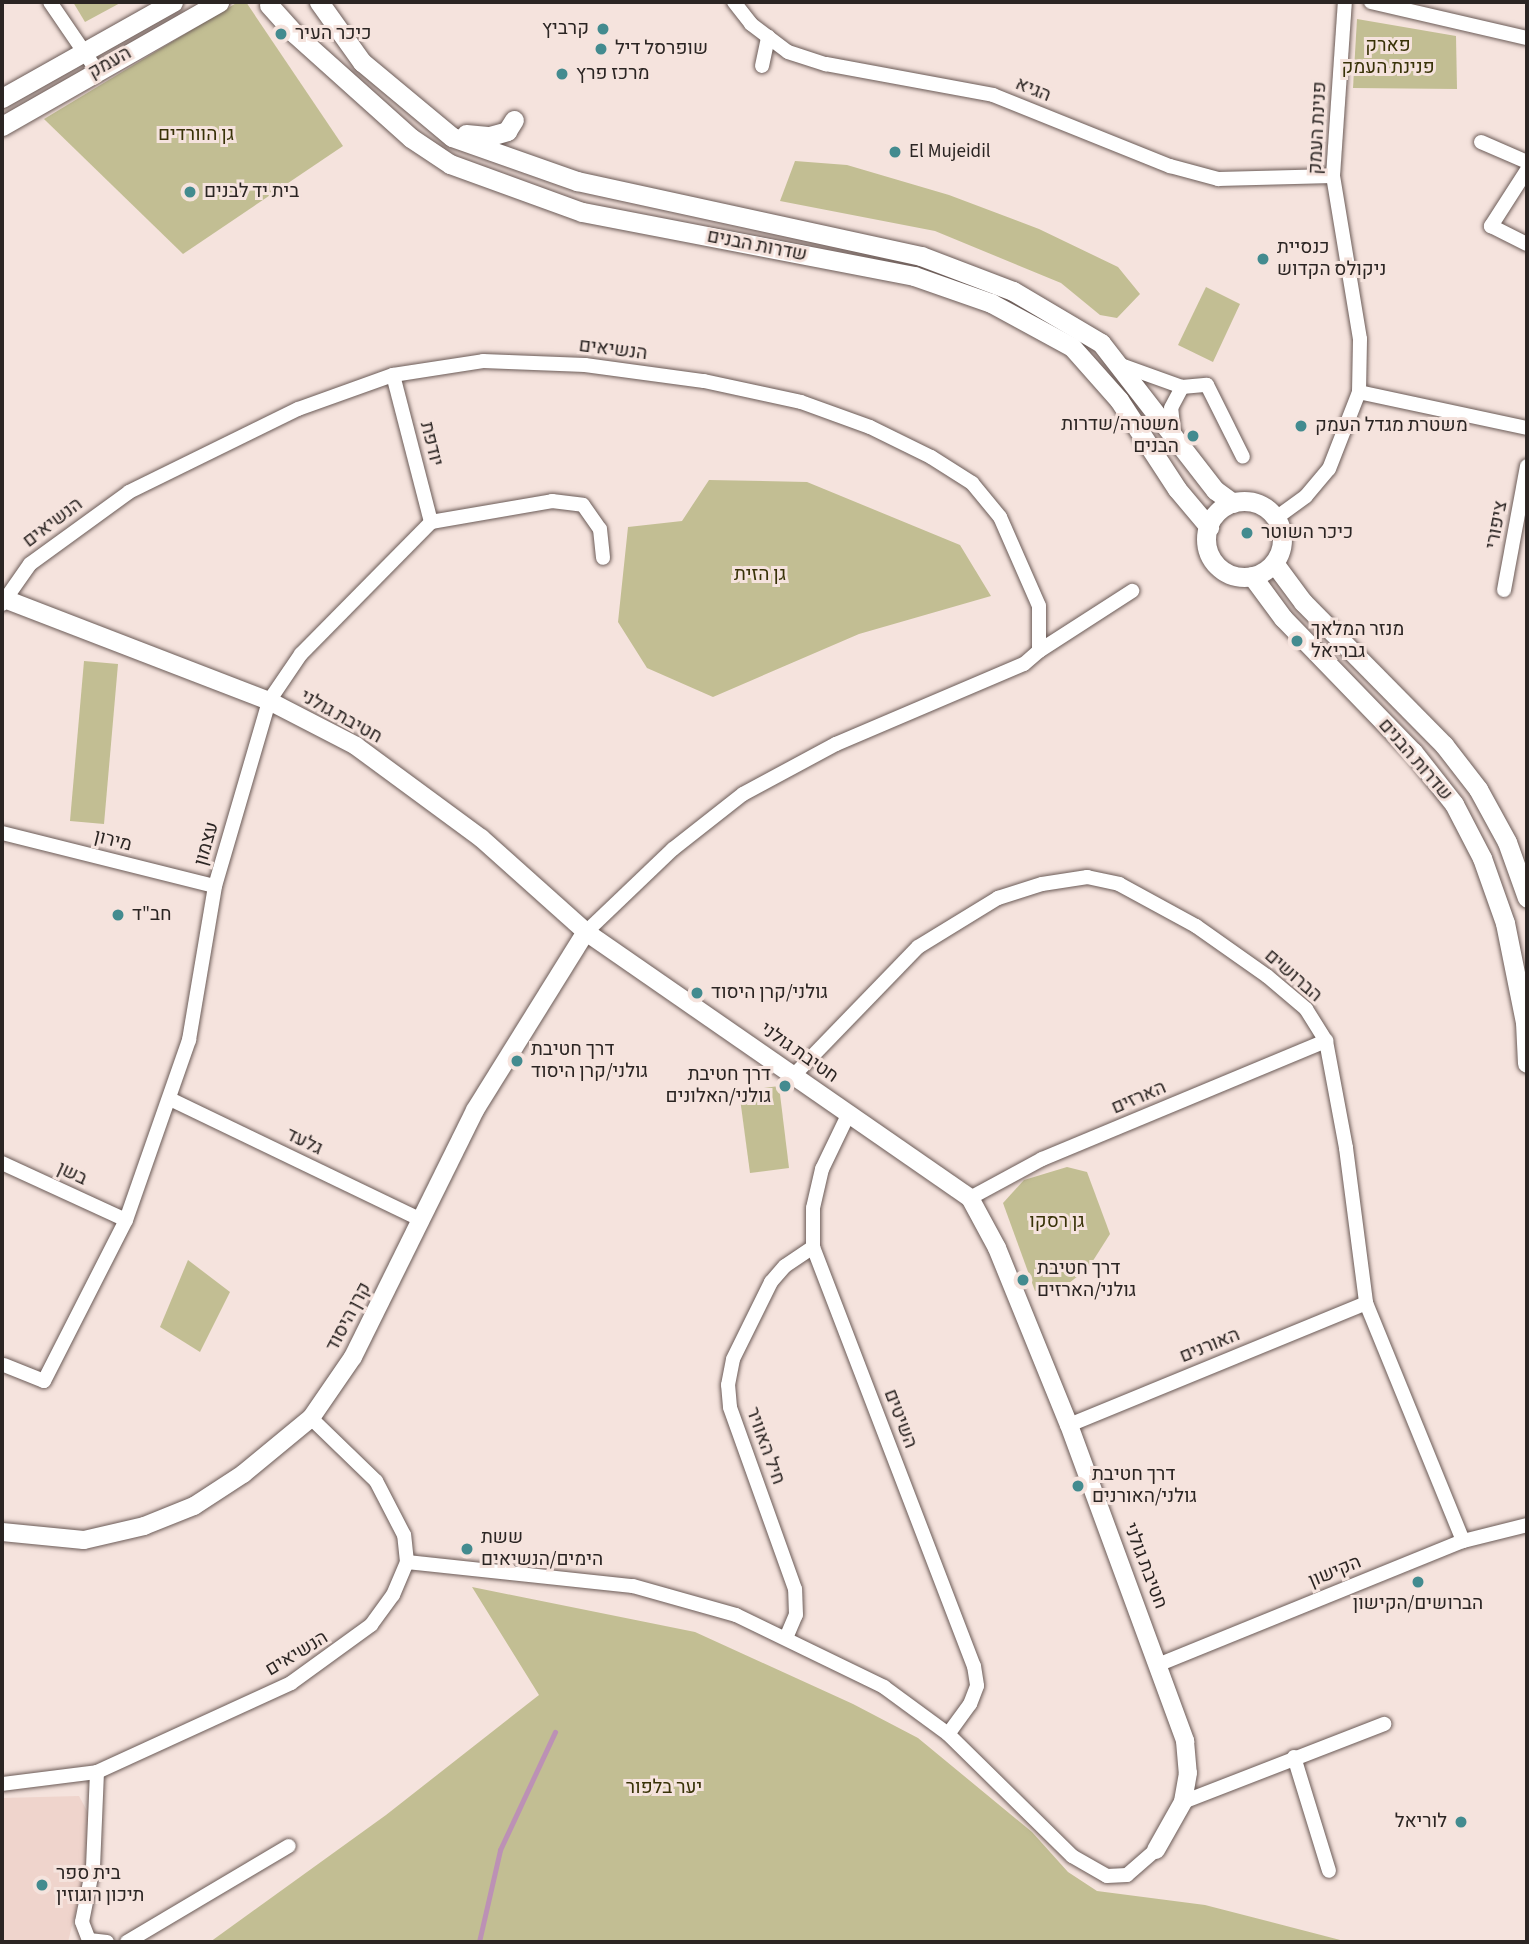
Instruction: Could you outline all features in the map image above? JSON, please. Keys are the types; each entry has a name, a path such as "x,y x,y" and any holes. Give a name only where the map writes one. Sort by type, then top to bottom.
{"main road":[{"name":"העמק","path":"2,97 173,2"},
{"name":"העמק","path":"2,126 219,2"},
{"name":"שדרות הבנים","path":"319,2 362,62 445,132 545,170 785,230 921,256 1013,291 1101,343 1215,490 1233,503"},
{"name":"שדרות הבנים","path":"270,3 295,34 411,138 450,164 582,212 915,276 991,303 1072,346 1119,400 1177,489 1209,527"},
{"path":"445,132 490,136 507,131 514,120 522,152 545,170"},
{"path":"1233,503 1257,503 1276,518 1282,536 1274,563 1252,576 1231,574 1213,560 1206,538 1214,516 1233,503"},
{"name":"שדרות הבנים","path":"1274,563 1303,602 1444,745 1478,789 1507,842 1527,898"},
{"name":"שדרות הבנים","path":"1252,576 1283,618 1413,752 1454,804 1482,858 1505,923 1525,1022 1527,1062"}],"street":[{"path":"50,2 97,71"},
{"name":"הגיא","path":"734,2 768,37 788,52 826,64 993,95 1170,166 1218,179 1333,176"},
{"name":"פנינת העמק","path":"1276,518 1306,496 1329,469 1359,392 1360,339 1333,176 1345,2"},
{"path":"1371,2 1527,38"},
{"path":"762,66 768,37"},
{"path":"1481,142 1527,162"},
{"path":"1527,170 1491,226 1527,244"},
{"name":"הנשיאים","path":"3,600 30,564 129,492 298,409 393,375 483,361 585,365 716,383 801,402 870,427 972,483 1000,517 1039,606 1038,651"},
{"path":"1117,364 1182,387 1207,385 1244,457"},
{"name":"יודפת","path":"393,375 431,522"},
{"path":"1174,437 1171,408 1182,387"},
{"path":"1359,392 1527,428"},
{"name":"ציפורי","path":"1504,590 1527,466"},
{"path":"431,522 552,501 583,505 600,529 603,558"},
{"name":"עצמון","path":"4,1365 44,1381 126,1220 189,1040 215,886 269,701 301,654 431,522"},
{"path":"586,932 673,849 743,794 836,744 1024,664 1038,651 1132,591"},
{"name":"חטיבת גולני","path":"3,600 269,701 356,746 425,794 481,838 586,932 970,1199 997,1248 1069,1425 1160,1664 1185,1741 1188,1773 1183,1802 1156,1850"},
{"name":"מירון","path":"2,833 215,886"},
{"name":"הברושים","path":"794,1076 918,947 961,917 1009,894 1087,877 1145,896 1196,926 1306,1009 1326,1041 1366,1303 1463,1541"},
{"name":"קרן היסוד","path":"2,1532 84,1540 144,1526 194,1506 243,1474 311,1418 353,1357 475,1110 586,932"},
{"name":"הארזים","path":"970,1199 1042,1159 1326,1041"},
{"name":"גלעד","path":"170,1099 421,1220"},
{"name":"השיטים","path":"849,1113 822,1169 813,1208 813,1247 974,1666 977,1686 970,1704 948,1734"},
{"name":"בשן","path":"2,1163 126,1220"},
{"name":"חיל האוויר","path":"786,1638 796,1615 796,1589 730,1407 728,1385 733,1359 771,1282 785,1266 813,1247"},
{"name":"האורנים","path":"1069,1425 1366,1303"},
{"path":"311,1418 376,1481 404,1535 407,1562 633,1586 736,1615 884,1687 948,1734 1084,1863 1107,1875 1127,1875 1156,1850"},
{"name":"הקישון","path":"1160,1664 1463,1541 1527,1525"},
{"name":"הנשיאים","path":"2,1784 97,1772 291,1683 337,1654 371,1625 393,1595 407,1562"},
{"path":"1183,1802 1384,1724"},
{"path":"1294,1758 1329,1871"},
{"path":"97,1772 93,1867 82,1922 89,1940 107,1942"},
{"path":"127,1942 289,1846"}],"shaded area":[{"name":"בית ספר תיכון רוגוזין","path":"79,1796 96,1828 68,1942 2,1942 2,1798"}],"green space":[{"path":"73,2 122,2 85,22"},
{"name":"גן הוורדים","path":"238,2 246,2 343,146 183,254 44,119"},
{"name":"פארק פנינת העמק","path":"1357,19 1456,36 1457,89 1353,88"},
{"path":"795,161 847,165 949,195 1039,229 1118,267 1140,294 1117,318 1100,315 1061,283 935,231 780,201"},
{"path":"1206,287 1240,304 1213,362 1178,345"},
{"name":"גן הזית","path":"709,480 807,482 960,545 991,596 859,634 713,697 647,668 618,622 628,527 682,521"},
{"path":"84,661 118,664 104,824 70,821"},
{"path":"779,1086 789,1168 750,1173 739,1091"},
{"name":"גן רסקו","path":"1067,1167 1087,1172 1110,1234 1089,1267 1068,1284 1035,1291 1003,1203 1024,1180"},
{"path":"188,1260 230,1292 200,1352 160,1327"},
{"name":"יער בלפור","path":"472,1587 695,1632 853,1704 918,1738 1032,1832 1068,1872 1097,1891 1205,1905 1348,1942 210,1942 386,1815 539,1695"}],"waterway":[{"path":"479,1942 500,1850 555,1732"}],"place":[{"name":"קרביץ","path":"603,29"},
{"name":"כיכר העיר","path":"281,34"},
{"name":"שופרסל דיל","path":"601,49"},
{"name":"מרכז פרץ","path":"562,74"},
{"name":"El Mujeidil","path":"895,152"},
{"name":"בית יד לבנים","path":"190,192"},
{"name":"כנסיית ניקולס הקדוש","path":"1263,259"},
{"name":"משטרת מגדל העמק","path":"1301,426"},
{"name":"משטרה/שדרות הבנים","path":"1193,436"},
{"name":"כיכר השוטר","path":"1247,533"},
{"name":"מנזר המלאך גבריאל","path":"1297,641"},
{"name":"חב\"ד","path":"118,915"},
{"name":"גולני/קרן היסוד","path":"697,993"},
{"name":"דרך חטיבת גולני/קרן היסוד","path":"517,1061"},
{"name":"דרך חטיבת גולני/האלונים","path":"785,1086"},
{"name":"דרך חטיבת גולני/הארזים","path":"1023,1280"},
{"name":"דרך חטיבת גולני/האורנים","path":"1078,1486"},
{"name":"ששת הימים/הנשיאים","path":"467,1549"},
{"name":"הברושים/הקישון","path":"1418,1582"},
{"name":"לוריאל","path":"1461,1822"},
{"name":"בית ספר תיכון רוגוזין","path":"42,1885"}]}
